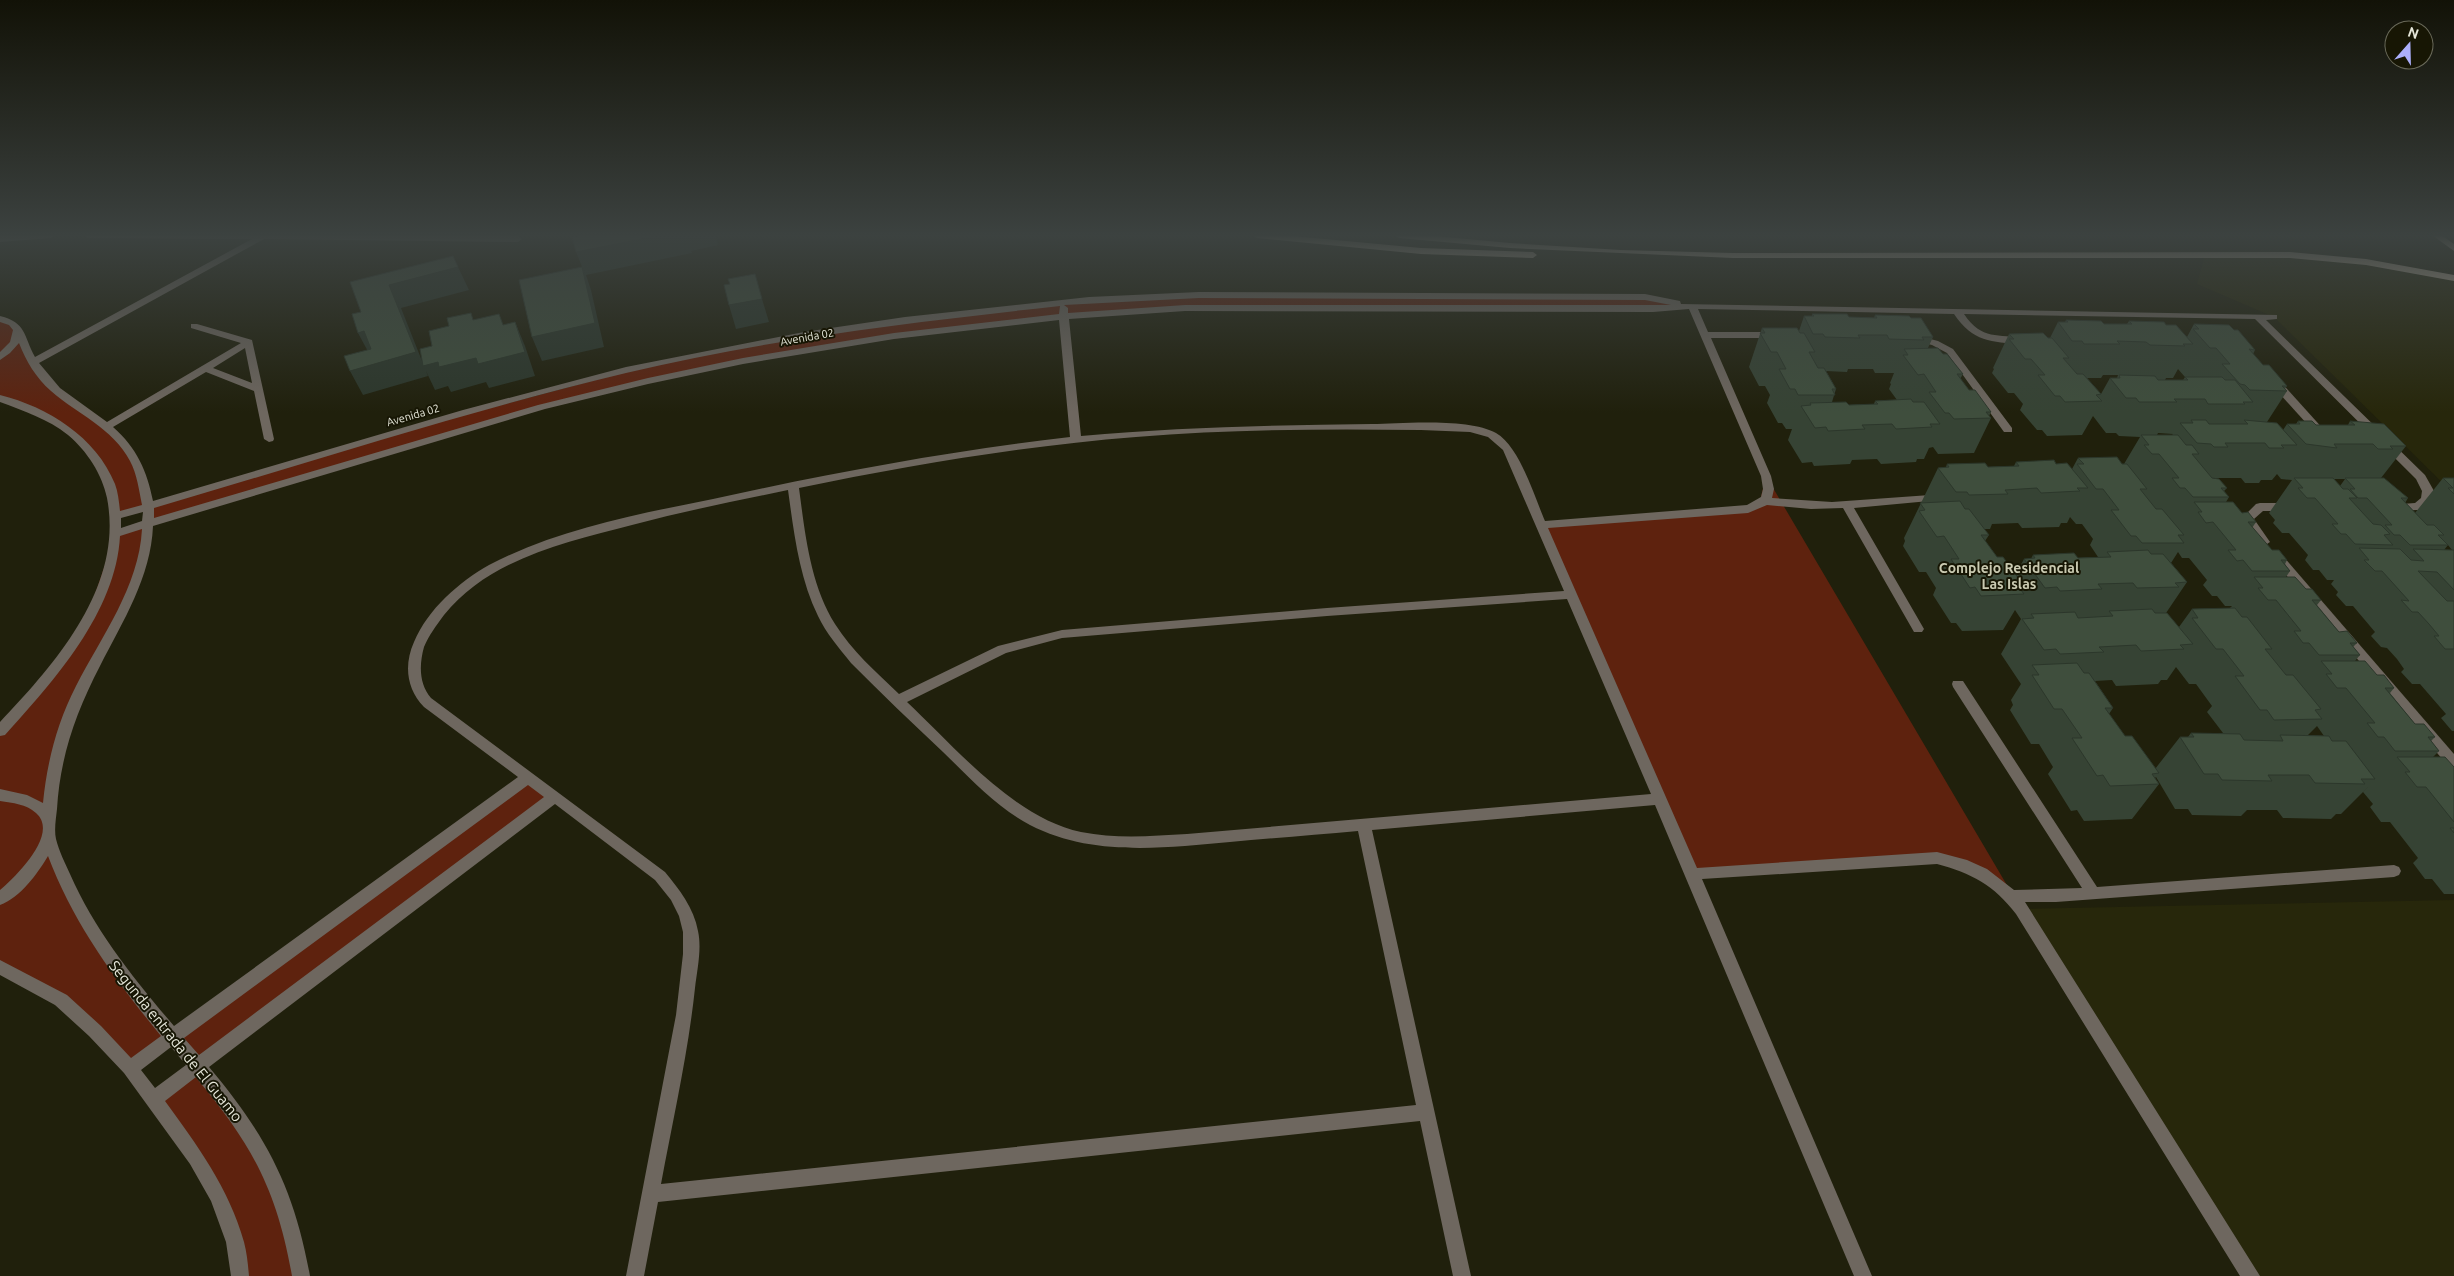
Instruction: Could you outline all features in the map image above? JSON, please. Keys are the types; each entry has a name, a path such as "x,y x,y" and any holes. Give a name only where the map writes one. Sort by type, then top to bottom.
{"street":[{"path":"34,362 158,295"},
{"name":"Avenida 02","path":"116,516 415,427 626,370 729,349 905,320 1062,303 1190,295 1262,295"},
{"name":"Avenida 02","path":"1402,295 1645,297 1692,306"},
{"path":"1062,303 1076,440"},
{"path":"1766,501 1769,494 1766,476 1692,306 2274,317"},
{"name":"Avenida 02","path":"116,533 562,402 743,362 894,336 1064,316 1219,307 1653,310 1692,306"},
{"path":"1957,311 1973,333 1989,338 2030,341"},
{"path":"2258,317 2421,477 2428,491 2426,500 2418,506 2377,508"},
{"path":"0,319 12,323 18,330 23,344 54,389 108,426 126,444 142,476 147,507 147,536 137,582 83,684 57,749 51,780 49,839 38,862 16,887 0,899"},
{"path":"194,326 249,342"},
{"path":"0,356 10,349 18,338 18,330"},
{"path":"1705,335 1784,335"},
{"path":"1900,337 1918,339 1950,350 2008,430"},
{"path":"108,426 249,342"},
{"path":"249,342 269,439"},
{"path":"205,368 259,389"},
{"path":"2268,373 2324,436"},
{"path":"0,398 48,418 84,443 98,458 113,493 116,516 116,533 106,578 86,623 51,674 0,731"},
{"path":"415,427 420,443"},
{"path":"635,1276 684,1016 691,954 691,932 676,896 660,876 555,796 442,715 424,699 415,681 416,654 422,636 446,605 487,572 552,542 659,514 793,485 939,458 1076,440 1189,430 1248,428 1470,429 1492,435 1508,449 1542,524 1863,1276"},
{"path":"793,485 800,538 808,570 824,616 837,638 855,660 896,701 988,787 1022,813 1049,828 1076,836 1109,841 1148,841 1660,799"},
{"path":"1542,524 1748,510 1766,501 1814,507 1847,506 1954,495"},
{"path":"1847,506 1918,630"},
{"path":"2299,508 2260,507 2248,518 2254,530 2454,763"},
{"path":"2397,508 2409,521"},
{"path":"896,701 1002,649 1062,634 1327,612 1572,595"},
{"path":"1958,684 2092,893"},
{"path":"130,1068 528,777"},
{"path":"0,795 20,797 39,805 49,820"},
{"path":"153,1100 555,796"},
{"path":"1364,824 1462,1276"},
{"name":"Segunda entrada de El Guamo","path":"49,839 59,872 81,916 130,986 234,1110 269,1168 288,1219 301,1276"},
{"path":"1692,874 1937,858 1968,866 1982,873 2011,896 2079,999 2251,1276"},
{"path":"2011,896 2092,893 2394,872"},
{"path":"0,966 61,1000 95,1031 130,1068 196,1158 218,1196 234,1242 240,1276"},
{"path":"650,1194 1426,1112"}],"shaded area":[{"path":"2222,295 2454,295 2454,494 2274,317"},
{"path":"1141,297 1645,297 1692,306 1269,307 1101,313 803,350 571,399 147,524 147,507 388,435 667,361 905,320"},
{"path":"0,319 12,323 39,372 126,445 147,507 116,516 105,474 67,430 0,398"},
{"path":"1766,476 2021,909 2011,896 1949,860 1692,874 1542,525 1759,505"},
{"path":"147,524 142,563 69,715 49,820 59,871 172,1036 528,777 555,796 198,1066 172,1037 130,1068 95,1031 0,967 0,731 85,623 116,533"},
{"path":"2454,900 2454,1276 2251,1276 2021,909"},
{"path":"198,1066 257,1146 301,1276 240,1276 218,1196 153,1100"}],"building":[{"path":"355,295 393,295 416,352 350,371 344,356 371,349 364,331 358,333 352,314 361,312"},
{"path":"522,295 588,295 595,323 532,337"},
{"path":"726,295 761,295 762,299 729,305"},
{"path":"471,313 473,320 499,314 503,325 515,322 525,352 478,364 476,358 439,367 438,362 423,366 420,349 432,346 429,331 449,326 447,318"},
{"path":"1812,314 1847,314 1849,317 1877,318 1875,315 1921,318 1933,337 1922,337 1924,340 1889,339 1887,335 1858,335 1860,338 1825,337 1823,334 1813,334 1804,316 1814,316"},
{"path":"2066,320 2101,321 2104,324 2132,324 2129,321 2164,322 2166,325 2176,325 2193,344 2183,344 2185,346 2150,345 2146,342 2117,341 2120,344 2084,344 2082,341 2072,341 2058,322 2068,322"},
{"path":"2194,324 2229,325 2234,330 2238,330 2255,350 2249,349 2263,365 2269,365 2287,386 2282,386 2287,391 2250,390 2245,385 2240,384 2222,364 2230,364 2216,348 2210,348 2193,329 2199,329"},
{"path":"1762,328 1797,328 1800,333 1804,333 1815,352 1809,352 1818,368 1824,368 1836,389 1832,389 1835,395 1798,395 1795,389 1790,389 1779,369 1786,369 1777,352 1771,352 1760,333 1765,333"},
{"path":"2043,333 2048,338 2052,338 2069,358 2063,358 2077,374 2083,374 2101,394 2096,395 2102,401 2065,402 2060,396 2055,396 2038,375 2045,375 2031,359 2025,359 2009,339 2014,339 2009,334"},
{"path":"1938,348 1943,354 1947,354 1963,374 1957,374 1969,390 1975,390 1991,412 1986,412 1991,418 1954,419 1949,413 1945,413 1929,392 1936,392 1924,374 1918,375 1903,355 1908,355 1904,349"},
{"path":"2119,375 2155,376 2158,380 2188,380 2185,377 2222,377 2225,380 2235,380 2253,402 2243,402 2245,404 2208,404 2205,399 2174,399 2177,402 2139,402 2136,398 2126,398 2110,378 2120,378"},
{"path":"1911,399 1913,402 1924,402 1940,424 1930,424 1932,427 1896,429 1892,424 1862,425 1865,429 1828,431 1826,427 1815,428 1801,406 1811,405 1810,403 1846,402 1849,405 1878,404 1875,401"},
{"path":"2191,420 2206,420 2209,424 2248,424 2244,420 2277,423 2297,445 2281,445 2284,448 2269,448 2265,443 2225,443 2228,447 2214,447 2211,444 2197,443 2180,423 2193,423"},
{"path":"2298,421 2312,421 2316,425 2355,425 2350,421 2384,424 2406,446 2390,446 2393,449 2378,449 2373,444 2334,444 2337,448 2306,444 2287,424 2300,424"},
{"path":"2141,435 2178,435 2186,445 2192,445 2199,454 2192,454 2212,478 2219,479 2227,488 2221,488 2229,497 2193,497 2185,488 2180,488 2172,478 2179,478 2159,454 2152,454 2144,445 2149,445"},
{"path":"2117,457 2122,464 2127,464 2147,489 2140,489 2156,509 2162,509 2184,535 2178,535 2184,543 2142,543 2136,536 2131,536 2111,510 2119,510 2103,489 2096,489 2077,464 2084,464 2078,458"},
{"path":"2054,460 2056,464 2067,463 2088,488 2077,488 2080,491 2041,493 2037,488 2005,490 2008,494 1969,495 1967,492 1956,492 1938,468 1949,467 1947,464 1985,463 1988,467 2019,466 2016,462"},
{"path":"2294,478 2333,478 2343,489 2348,489 2357,498 2349,498 2373,524 2381,525 2390,534 2384,535 2393,545 2355,544 2346,534 2341,534 2332,524 2338,524 2315,498 2307,498 2298,488 2303,488"},
{"path":"2345,478 2384,478 2408,498 2401,498 2427,525 2434,525 2444,535 2438,535 2448,545 2410,545 2400,535 2394,535 2385,525 2392,525 2367,498 2358,498 2350,489 2355,489"},
{"path":"2443,478 2454,478 2454,494 2448,488 2453,488"},
{"path":"1960,501 1965,509 1969,509 1989,535 1981,535 1997,557 2003,557 2024,586 2018,586 2024,594 1981,596 1975,587 1970,588 1951,559 1959,559 1944,536 1937,537 1919,511 1925,510 1920,503"},
{"path":"2194,502 2233,502 2242,513 2248,512 2256,522 2248,522 2272,550 2279,550 2287,560 2281,560 2290,571 2252,571 2243,560 2237,561 2228,550 2236,550 2213,522 2206,523 2198,512 2202,512"},
{"path":"2359,548 2400,549 2411,560 2424,561 2413,549 2454,550 2454,590 2437,572 2418,571 2447,601 2454,601 2454,649 2445,649 2434,636 2439,636 2429,624 2418,612 2412,612 2401,600 2409,601 2382,571 2375,571 2364,560 2369,560"},
{"path":"2148,550 2151,554 2163,554 2187,582 2175,583 2179,587 2137,588 2133,583 2098,584 2102,589 2060,591 2057,587 2045,588 2024,559 2035,558 2033,555 2074,553 2078,558 2111,557 2107,552"},
{"path":"2254,577 2295,577 2306,589 2312,589 2321,600 2312,600 2339,632 2347,631 2357,643 2350,643 2360,655 2319,655 2309,643 2303,643 2294,631 2301,631 2276,600 2268,600 2258,588 2263,588"},
{"path":"2235,608 2242,617 2247,617 2272,649 2265,649 2286,675 2293,675 2321,709 2315,710 2322,719 2274,720 2267,710 2260,710 2235,676 2244,676 2223,649 2216,649 2192,618 2198,618 2192,609"},
{"path":"2152,609 2155,613 2167,613 2193,644 2180,645 2184,649 2141,651 2136,645 2099,647 2104,652 2060,654 2056,649 2044,650 2022,619 2034,618 2031,614 2075,612 2078,618 2113,616 2109,611"},
{"path":"2321,661 2365,661 2377,675 2384,675 2394,688 2385,688 2415,724 2424,724 2435,737 2428,737 2439,751 2395,751 2384,737 2378,737 2367,723 2375,723 2346,688 2337,688 2326,674 2332,674"},
{"path":"2077,663 2084,673 2089,673 2113,708 2105,708 2125,736 2132,736 2159,773 2152,774 2159,784 2110,786 2103,775 2097,776 2072,738 2082,738 2062,709 2054,709 2032,675 2039,675 2032,665"},
{"path":"2191,733 2240,734 2244,740 2283,741 2280,735 2329,736 2332,741 2346,741 2375,779 2361,779 2365,784 2315,783 2309,775 2268,775 2272,781 2222,780 2218,774 2204,774 2180,737 2194,737"},
{"path":"2397,757 2445,757 2454,767 2454,822 2426,787 2417,787 2405,772 2410,772"}],"district":[{"name":"Complejo Residencial Las Islas","path":"2009,576"}]}
